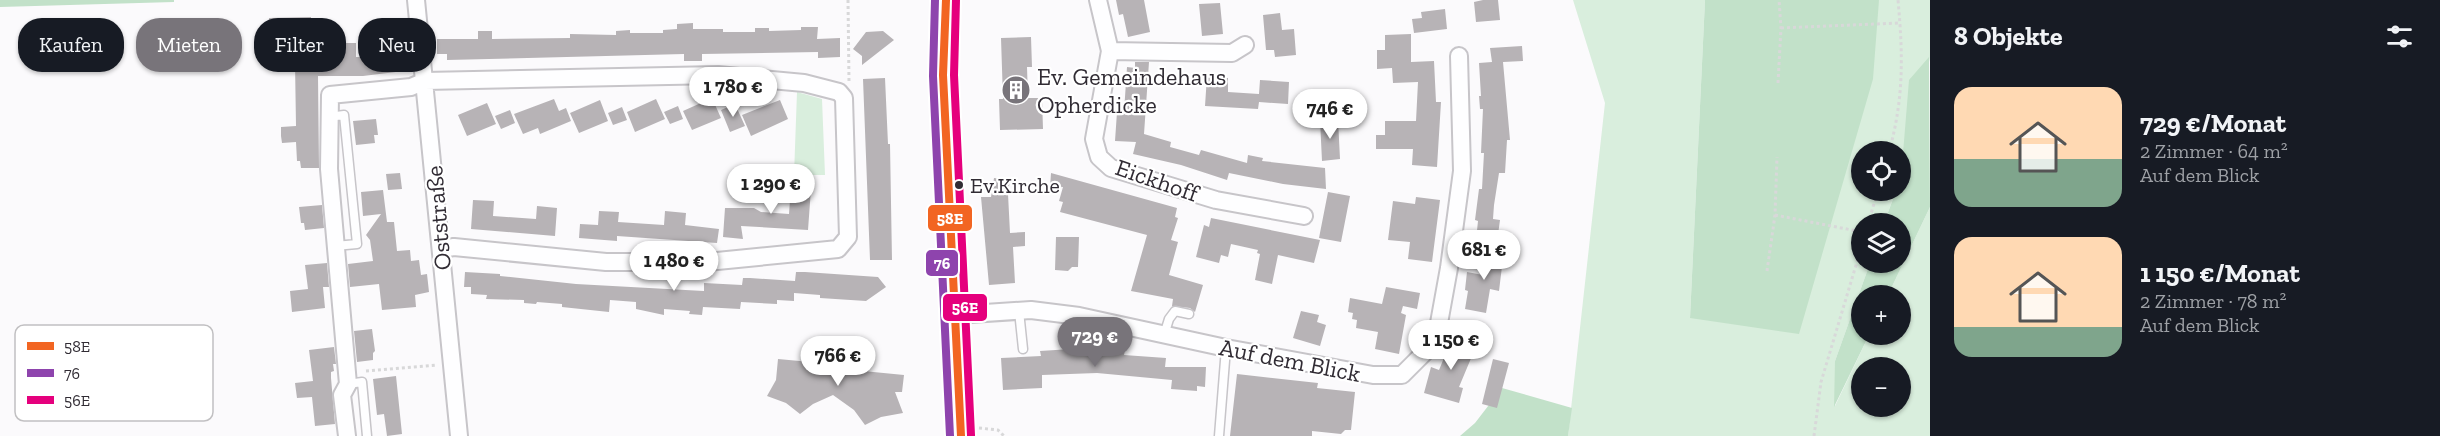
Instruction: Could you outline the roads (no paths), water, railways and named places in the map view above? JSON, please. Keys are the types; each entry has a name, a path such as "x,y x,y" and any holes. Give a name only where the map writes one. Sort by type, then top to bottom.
{"main road":[{"path":"946,0 944,86 955,315 969,432"}],"street":[{"name":"Oststraße","path":"416,0 459,436"},
{"name":"Eickhoff","path":"1098,0 1110,51 1094,139 1099,158 1111,168 1216,200 1304,216"},
{"path":"1110,51 1232,53 1245,45"},
{"name":"Auf dem Blick","path":"955,315 1031,310 1079,316 1226,348 1373,375 1402,375 1427,350 1439,323 1449,268 1462,171 1459,56"},
{"path":"347,436 342,395 347,378 329,169 330,95 411,87 425,81 718,75 804,84 839,92 844,98 848,237 838,249 707,262 606,262 454,247 441,249"}],"lane":[{"path":"1019,311 1023,349"},
{"path":"1164,334 1169,319 1175,311 1189,314"},
{"path":"1219,436 1226,348"},
{"path":"347,378 362,382 367,436"}],"place":[{"name":"Ev. Gemeindehaus Opherdicke","path":"1016,90"},
{"name":"Ev.Kirche","path":"959,185"}]}
